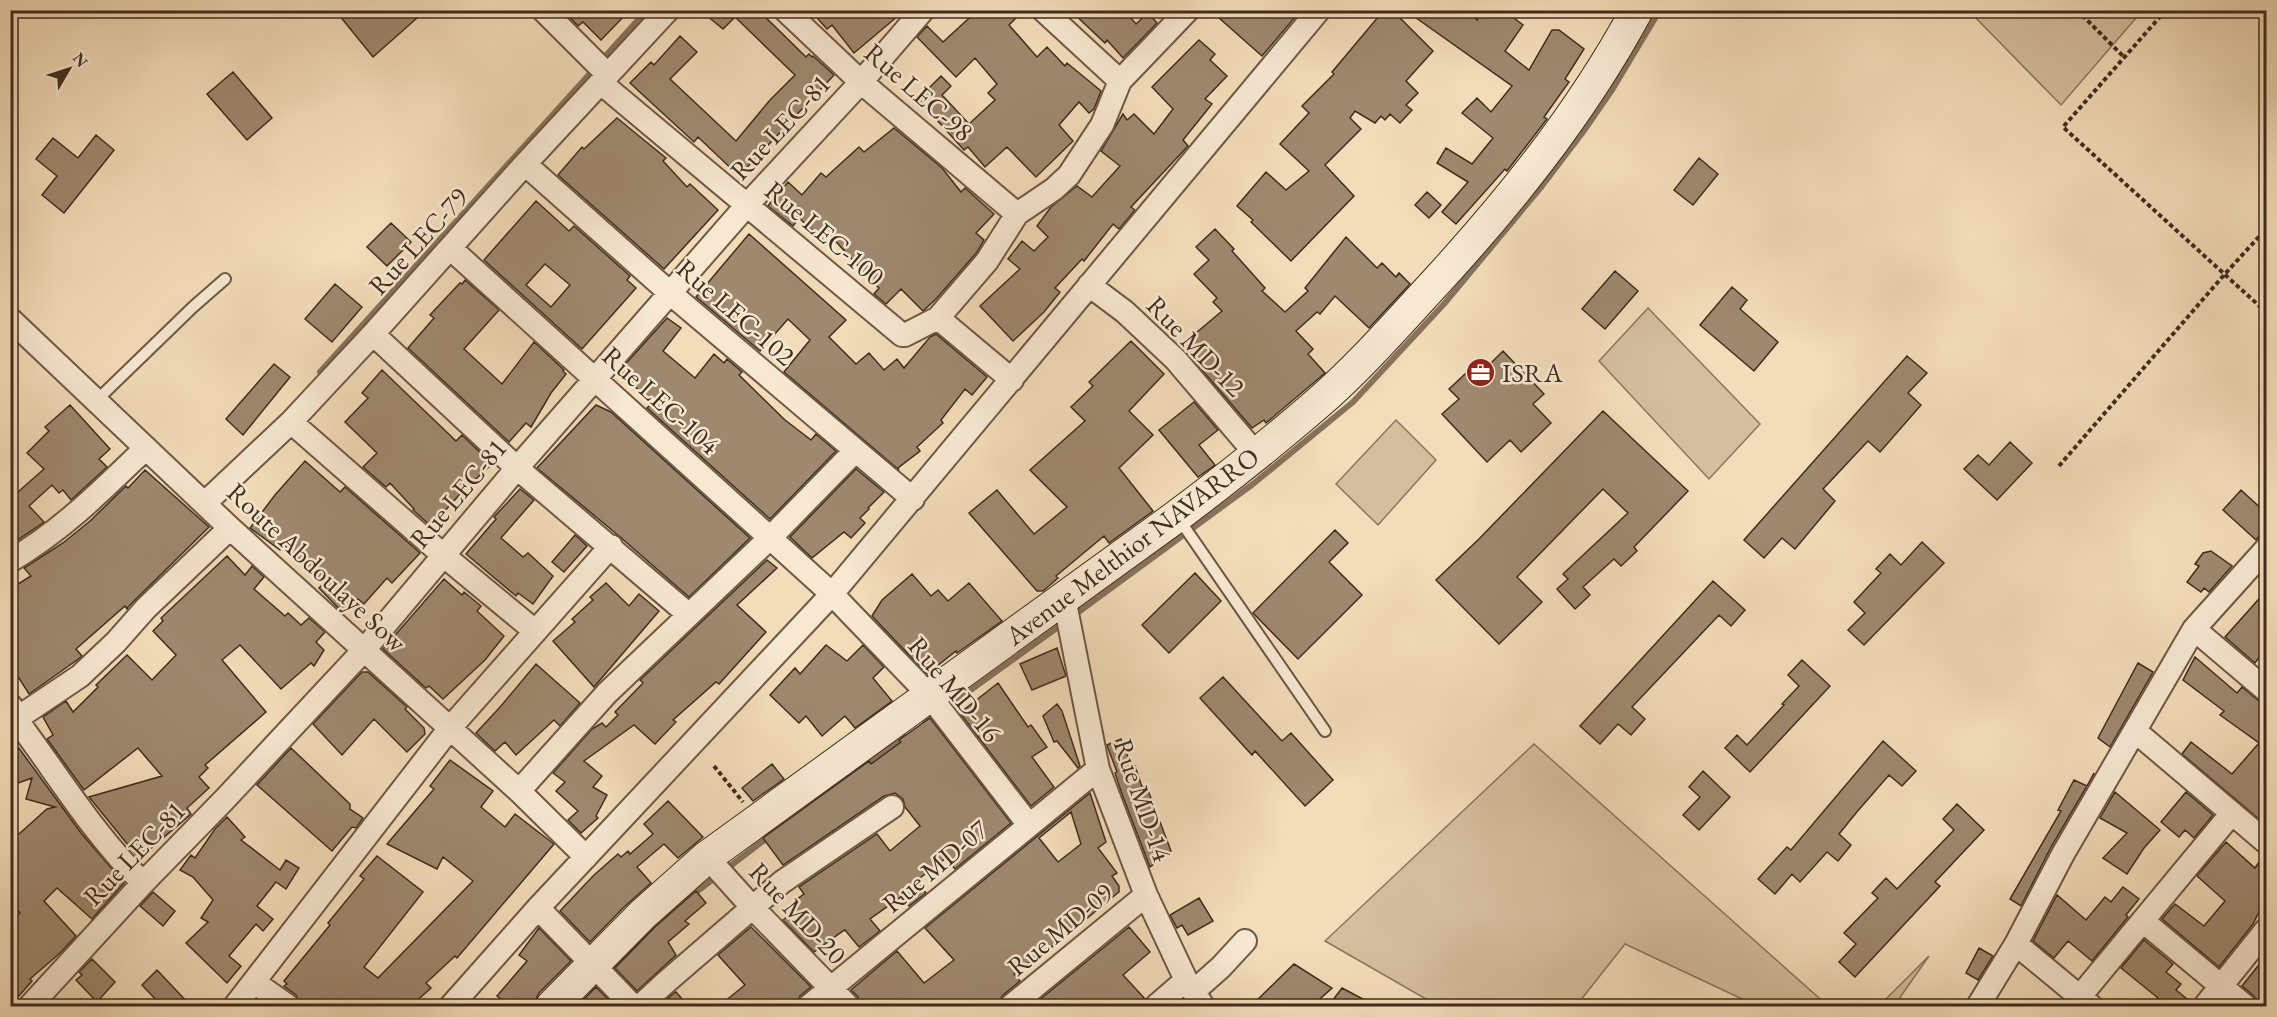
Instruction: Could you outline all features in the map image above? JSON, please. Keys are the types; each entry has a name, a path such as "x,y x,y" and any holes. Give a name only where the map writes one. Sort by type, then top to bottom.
{"street":[{"name":"Rue LEC-100","path":"543,10 605,79 747,205 902,335 938,318"},
{"name":"Rue LEC-79","path":"205,503 291,422 668,10"},
{"name":"Rue LEC-98","path":"786,10 861,82 1017,214"},
{"name":"Rue LEC-81","path":"36,1004 143,883 225,799 363,650 517,468 747,205 861,82 923,10"},
{"path":"1042,10 1120,81"},
{"path":"1012,380 938,318 987,261 1017,214 1054,189 1069,175 1102,125 1120,81 1188,10"},
{"path":"451,1006 538,908 832,594 1319,10"},
{"name":"Avenue Melthior NAVARRO","path":"552,1006 591,964 707,856 1177,516 1319,402 1348,375 1460,257 1517,189 1557,137 1607,62 1637,10"},
{"name":"Rue LEC-102","path":"525,164 670,293 913,499"},
{"name":"Rue LEC-104","path":"450,248 832,594"},
{"name":"Rue MD-12","path":"1089,285 1125,312 1176,360 1256,454"},
{"name":"Route Abdoulaye Sow","path":"10,319 230,528 519,791 586,857"},
{"path":"373,334 517,468 688,614"},
{"path":"291,422 443,555 535,631"},
{"path":"10,561 52,536 146,448"},
{"path":"519,791 607,693 771,537 855,451"},
{"path":"143,883 92,827 12,716 80,676 116,642 146,608 230,528"},
{"path":"235,1006 303,922 450,728 611,546"},
{"path":"1977,1006 2016,944 2063,854 2194,629 2266,549"},
{"name":"Rue MD-16","path":"832,594 929,696 1029,825"},
{"name":"Rue MD-14","path":"1064,598 1098,769 1146,895 1194,992"},
{"path":"2194,629 2266,690"},
{"path":"2135,731 2266,842"},
{"name":"Rue MD-07","path":"809,1006 1098,769"},
{"path":"640,1006 782,882 892,807"},
{"path":"2016,944 2081,1003 2143,921 2232,813"},
{"name":"Rue MD-20","path":"707,856 752,907 848,1006"},
{"name":"Rue MD-09","path":"1011,1006 1146,895"},
{"path":"538,908 633,1006"},
{"path":"2143,921 2245,1006"},
{"path":"2205,1006 2266,930"},
{"path":"1156,1006 1194,992 1245,941"},
{"path":"254,982 288,1006"}],"lane":[{"path":"96,401 225,279"},
{"path":"1177,516 1325,731"}],"path":[{"path":"2077,10 2124,57"},
{"path":"2166,10 2063,127 2266,312"},
{"path":"2059,466 2266,229"},
{"path":"714,765 756,819"}],"shaded area":[{"path":"1969,11 2142,11 2061,105"},
{"path":"1648,308 1760,424 1709,479 1599,361"},
{"path":"1396,420 1436,460 1378,525 1336,484"},
{"path":"1534,744 1828,1006 1757,1006 1625,944 1576,1006 1438,1006 1325,941"},
{"path":"1929,956 1894,1006 1879,1006"}],"building":[{"path":"335,10 426,10 373,57"},
{"path":"563,10 630,10 601,40 583,22 578,26"},
{"path":"700,10 758,10 806,57 809,54 813,56 834,75 739,176 698,137 694,142 630,83 651,62 654,65 680,36 697,52 670,79 736,141 770,100 795,75 735,17 723,29"},
{"path":"810,10 905,10 854,53 832,25 827,29"},
{"path":"978,10 1024,10 1009,25 1037,57 1047,47 1065,66 1067,63 1101,91 1094,109 1089,113 1079,102 1059,125 1073,141 1036,177 1007,147 985,167 968,147 964,150 918,99 941,76 951,86 942,95 969,124 995,100 988,93 997,84 975,58 956,77 917,37 927,26 943,42"},
{"path":"1070,10 1124,10 1136,24 1148,13 1157,23 1123,58 1107,40 1105,43"},
{"path":"1210,10 1301,10 1262,56"},
{"path":"1384,10 1392,10 1433,51 1406,81 1418,93 1406,105 1412,110 1400,123 1390,114 1385,120 1381,116 1375,123 1355,111 1350,118 1361,129 1325,165 1354,196 1291,261 1237,206 1266,172 1286,190 1309,171 1280,144 1309,113 1302,106 1334,74 1332,72"},
{"path":"1405,10 1466,10 1477,20 1483,10 1503,10 1523,25 1505,51 1529,70 1552,30 1559,30 1584,49 1565,79 1569,82 1544,117 1547,119 1507,171 1505,169 1456,224 1442,212 1468,182 1437,163 1446,148 1472,164 1493,138 1462,113 1477,98 1491,112 1512,86"},
{"path":"1199,40 1215,54 1210,60 1227,76 1205,99 1212,104 1183,140 1188,146 1131,207 1135,210 1119,229 1113,224 1084,261 1082,259 1055,288 1060,292 1044,312 1013,341 980,306 1020,269 1008,259 1022,241 1034,251 1048,237 1037,226 1051,207 1077,186 1092,197 1120,166 1101,151 1123,114 1127,120 1134,114 1154,134 1173,109 1152,87"},
{"path":"233,72 272,118 247,140 207,94"},
{"path":"617,118 666,158 663,161 687,187 690,184 718,210 664,269 558,175 582,147 584,149"},
{"path":"894,128 942,168 961,192 965,188 994,214 976,233 984,240 977,252 923,311 901,289 886,304 874,294 879,288 858,268 830,235 824,241 799,218 793,226 768,206 788,182 802,195 821,173 826,177 859,147 864,152"},
{"path":"96,135 114,150 64,213 42,195 57,176 36,159 53,138 78,158"},
{"path":"1699,158 1718,174 1693,205 1674,190"},
{"path":"1427,192 1441,205 1429,218 1415,205"},
{"path":"536,201 569,231 574,226 630,276 627,280 636,288 582,349 484,260","holes":["545,264 570,285 551,307 526,285"]},
{"path":"391,223 411,242 387,266 367,247"},
{"path":"1215,229 1265,288 1262,291 1285,312 1308,291 1305,288 1346,237 1377,268 1382,263 1396,277 1399,273 1410,284 1369,328 1335,296 1320,314 1317,312 1296,331 1313,349 1308,354 1325,373 1266,423 1264,420 1252,428 1183,348 1198,335 1196,333 1222,311 1213,302 1217,298 1194,274 1209,260 1196,247"},
{"path":"749,234 846,320 829,337 856,364 869,353 884,370 897,359 904,368 930,337 936,334 987,377 972,395 965,389 941,420 943,423 917,447 920,451 898,468 899,470 784,372 810,340 788,319 760,351 696,297"},
{"path":"1615,271 1638,291 1605,329 1582,309"},
{"path":"465,280 499,310 464,349 502,384 534,342 566,374 551,393 531,427 526,423 509,442 408,348 434,318 430,315"},
{"path":"335,284 362,307 332,342 305,319"},
{"path":"1732,287 1747,300 1740,309 1778,342 1754,371 1700,325"},
{"path":"667,318 681,328 663,351 695,378 714,354 724,363 727,359 742,372 739,375 785,420 811,440 816,434 836,451 770,519 647,408 651,404 620,370"},
{"path":"1131,341 1164,374 1129,411 1153,435 1119,468 1153,511 1109,543 1104,536 1056,576 1058,578 1043,591 1037,591 969,513 997,490 1034,534 1067,507 1030,470 1085,421 1071,407 1093,386 1089,382"},
{"path":"1503,351 1544,394 1533,404 1551,423 1521,452 1510,440 1487,462 1442,414 1459,399 1449,389 1479,361 1486,368"},
{"path":"1907,356 1927,373 1908,393 1921,405 1880,452 1868,441 1823,489 1835,501 1795,549 1782,538 1764,558 1744,540"},
{"path":"274,364 290,377 243,435 226,419"},
{"path":"382,370 456,441 462,435 492,464 431,526 413,510 390,483 386,487 363,467 377,453 345,422 368,398 362,393"},
{"path":"1194,402 1218,430 1199,445 1215,465 1198,477 1159,430"},
{"path":"70,405 110,449 99,459 107,467 71,500 63,490 59,493 52,485 29,506 44,522 10,545 10,499 44,469 27,453 49,431 45,427"},
{"path":"596,405 611,412 750,538 689,597 537,468"},
{"path":"1603,411 1688,491 1634,547 1637,551 1621,566 1614,559 1583,587 1590,595 1575,609 1557,589 1568,579 1563,574 1628,513 1603,489 1517,577 1542,602 1499,644 1436,580"},
{"path":"2010,442 2032,463 1997,500 1964,469 1978,455 1989,465"},
{"path":"305,461 340,492 345,487 420,553 392,583 387,578 364,604 358,599 343,613 319,588 324,583 284,545 280,550 250,528"},
{"path":"856,469 884,492 860,518 865,523 851,538 844,532 812,558 790,537"},
{"path":"145,470 209,527 127,609 125,606 76,649 82,656 29,694 10,664 10,589 31,576 24,568 63,543 90,521 126,486 128,488"},
{"path":"520,489 534,500 501,538 523,557 528,553 553,576 533,604 518,593 516,596 466,554 496,519 494,517"},
{"path":"2241,490 2266,513 2266,528 2256,540 2223,510"},
{"path":"1335,530 1348,543 1329,562 1362,595 1298,659 1253,613"},
{"path":"575,535 587,546 564,572 552,562"},
{"path":"1922,542 1944,563 1864,645 1848,630 1865,613 1854,602 1881,573 1876,569 1890,554 1901,565"},
{"path":"2211,551 2232,566 2209,592 2204,588 2201,592 2187,582 2199,566 2195,564 2203,553"},
{"path":"227,556 245,575 252,566 264,577 254,589 285,616 288,613 301,625 309,618 325,632 316,642 324,650 314,666 311,663 281,689 240,645 222,660 266,712 205,765 208,768 199,777 209,788 187,808 191,814 149,850 141,861 89,797 162,776 138,748 84,790 47,739 53,735 43,717 66,701 73,712 98,687 96,685 127,655 152,680 176,655 153,631 163,621 161,618"},
{"path":"767,560 777,568 737,605 766,632 719,684 716,682 673,720 676,722 655,744 634,725 584,761 602,776 593,787 607,795 596,816 598,818 581,833 568,820 578,811 556,791 565,782 553,773 592,729 602,723 606,727 618,715 615,712 643,683 640,680"},
{"path":"1195,573 1221,601 1169,653 1142,625"},
{"path":"912,574 931,596 938,590 948,601 969,583 1002,621 957,653 956,651 927,674 872,616 882,600"},
{"path":"444,579 462,595 464,592 481,606 477,611 504,636 485,660 443,699 429,686 426,688 383,649"},
{"path":"1713,581 1745,610 1731,626 1719,615 1632,707 1645,719 1631,735 1618,724 1600,744 1580,726"},
{"path":"606,583 629,606 639,594 659,611 594,687 553,641 575,622 572,619 593,600 590,597"},
{"path":"2266,591 2266,648 2255,663 2225,637"},
{"path":"826,645 847,661 863,645 884,667 873,678 892,701 855,728 845,716 822,736 806,716 799,723 770,695 795,668 800,674"},
{"path":"1057,648 1066,676 1032,690 1020,664"},
{"path":"2195,657 2237,693 2242,687 2266,707 2266,825 2182,754 2191,742 2232,774 2259,743 2220,715 2224,711 2183,680"},
{"path":"1802,660 1830,686 1750,772 1725,748 1737,735 1747,745 1784,705 1782,704 1799,686 1788,675"},
{"path":"2138,663 2153,672 2110,747 2098,738"},
{"path":"536,664 580,703 560,726 554,720 516,755 505,742 495,751 476,733"},
{"path":"362,672 368,672 407,707 405,709 424,728 425,734 407,752 374,719 342,755 313,724"},
{"path":"1223,677 1282,741 1291,733 1333,780 1305,806 1255,751 1252,755 1200,698"},
{"path":"998,683 1028,727 1031,725 1047,747 1032,757 1054,787 1031,806 960,713"},
{"path":"1057,704 1062,711 1080,766 1078,768 1057,741 1054,742 1043,716"},
{"path":"930,718 1011,823 955,869 946,858 916,881 926,893 909,906 901,897 870,919 880,931 859,947 845,930 814,952 783,920 798,908 793,902 804,894 799,887 877,834 890,851 920,826 905,807 903,799 895,793 884,796 783,865 763,838 869,761 871,764"},
{"path":"10,736 81,833 124,883 92,919 57,888 44,901 76,936 30,979 32,981 10,1006 10,923 20,913 10,901 10,842 47,809 55,807 26,799 32,778 10,786"},
{"path":"1121,739 1132,767 1135,766 1142,787 1146,785 1171,851 1150,867 1122,794 1107,745"},
{"path":"1883,741 1916,771 1902,786 1889,775 1856,813 1839,834 1851,845 1838,861 1827,852 1800,882 1792,874 1775,894 1758,879 1787,847 1791,850"},
{"path":"291,748 350,804 350,809 363,818 356,828 352,827 332,851 257,785"},
{"path":"450,760 493,791 481,807 505,827 515,814 554,844 457,958 455,956 426,983 431,988 411,1006 301,1006 296,995 284,986 287,984 284,981 330,925 328,923 364,879 360,876 377,856 423,892 364,967 378,978 473,881 443,857 437,869 387,844 434,789 430,786"},
{"path":"772,764 784,779 753,801 742,788"},
{"path":"1703,771 1730,797 1699,830 1683,815 1700,797 1689,787"},
{"path":"2074,780 2087,786 2051,847 2021,906 2010,899 2061,811 2058,810"},
{"path":"2115,792 2160,830 2144,848 2127,874 2103,858 2127,833 2100,818"},
{"path":"2186,792 2213,815 2194,838 2185,830 2179,837 2161,822"},
{"path":"1090,793 1106,842 1098,848 1117,873 1112,876 1119,886 1119,892 1052,947 1014,974 1020,981 1002,996 998,1006 861,1006 858,997 851,990 897,951 924,983 954,960 925,928","holes":["1071,812 1081,844 1058,862 1039,838"]},
{"path":"668,801 703,837 678,858 664,844 637,867 651,883 590,942 560,911 594,875 618,854 621,857 628,851 630,854 653,834 644,824"},
{"path":"1957,804 1984,830 1935,882 1940,886 1855,977 1839,962 1856,944 1844,933 1878,898 1872,893 1886,878 1897,889 1954,830 1943,819"},
{"path":"227,817 245,837 241,840 280,870 286,860 299,868 286,889 276,882 257,906 273,919 263,931 256,924 229,956 241,966 227,983 186,943 208,922 201,918 213,900 193,877 180,870 191,855 195,858 215,829"},
{"path":"2226,842 2255,868 2266,855 2266,898 2253,924 2219,967 2162,919 2175,904 2204,926 2225,901 2197,876"},
{"path":"2123,887 2139,899 2126,915 2128,917 2092,961 2068,941 2054,958 2033,941 2057,895 2086,920 2105,897 2111,902"},
{"path":"696,891 706,903 685,921 689,924 668,942 676,955 637,991 615,968 655,927"},
{"path":"153,892 175,911 163,926 140,906"},
{"path":"1199,898 1213,921 1188,935 1182,925 1177,928 1170,915"},
{"path":"751,927 811,987 800,996 796,1006 719,1006 745,985 718,955"},
{"path":"1129,927 1150,952 1123,975 1145,999 1143,1006 1032,1006"},
{"path":"539,928 571,961 539,993 535,1006 509,1006 497,996 527,961 519,955"},
{"path":"2144,940 2173,964 2166,972 2181,984 2176,990 2192,1003 2192,1006 2151,1006 2158,998 2121,968"},
{"path":"1979,948 1993,956 1978,980 1966,973"},
{"path":"2266,956 2266,1006 2258,1006 2254,996 2242,986"},
{"path":"92,959 115,982 97,1002 76,980 82,975 79,972"},
{"path":"1294,964 1332,988 1312,1006 1251,1006"},
{"path":"157,970 191,1006 162,1006 142,985"},
{"path":"596,987 615,1006 577,1006"},
{"path":"1342,988 1376,1006 1340,1006 1333,1000"},
{"path":"676,992 688,1006 659,1006 674,993"}],"waterway":[{"path":"601,61 647,10"},
{"path":"1073,616 1253,484 1353,402 1444,304 1542,186 1612,90 1660,10"},
{"path":"320,372 595,68"},
{"path":"925,723 1065,622"},
{"path":"863,766 904,737"},
{"path":"593,993 647,934 687,899 771,835"}],"place":[{"name":"ISRA","path":"1481,372"}]}
